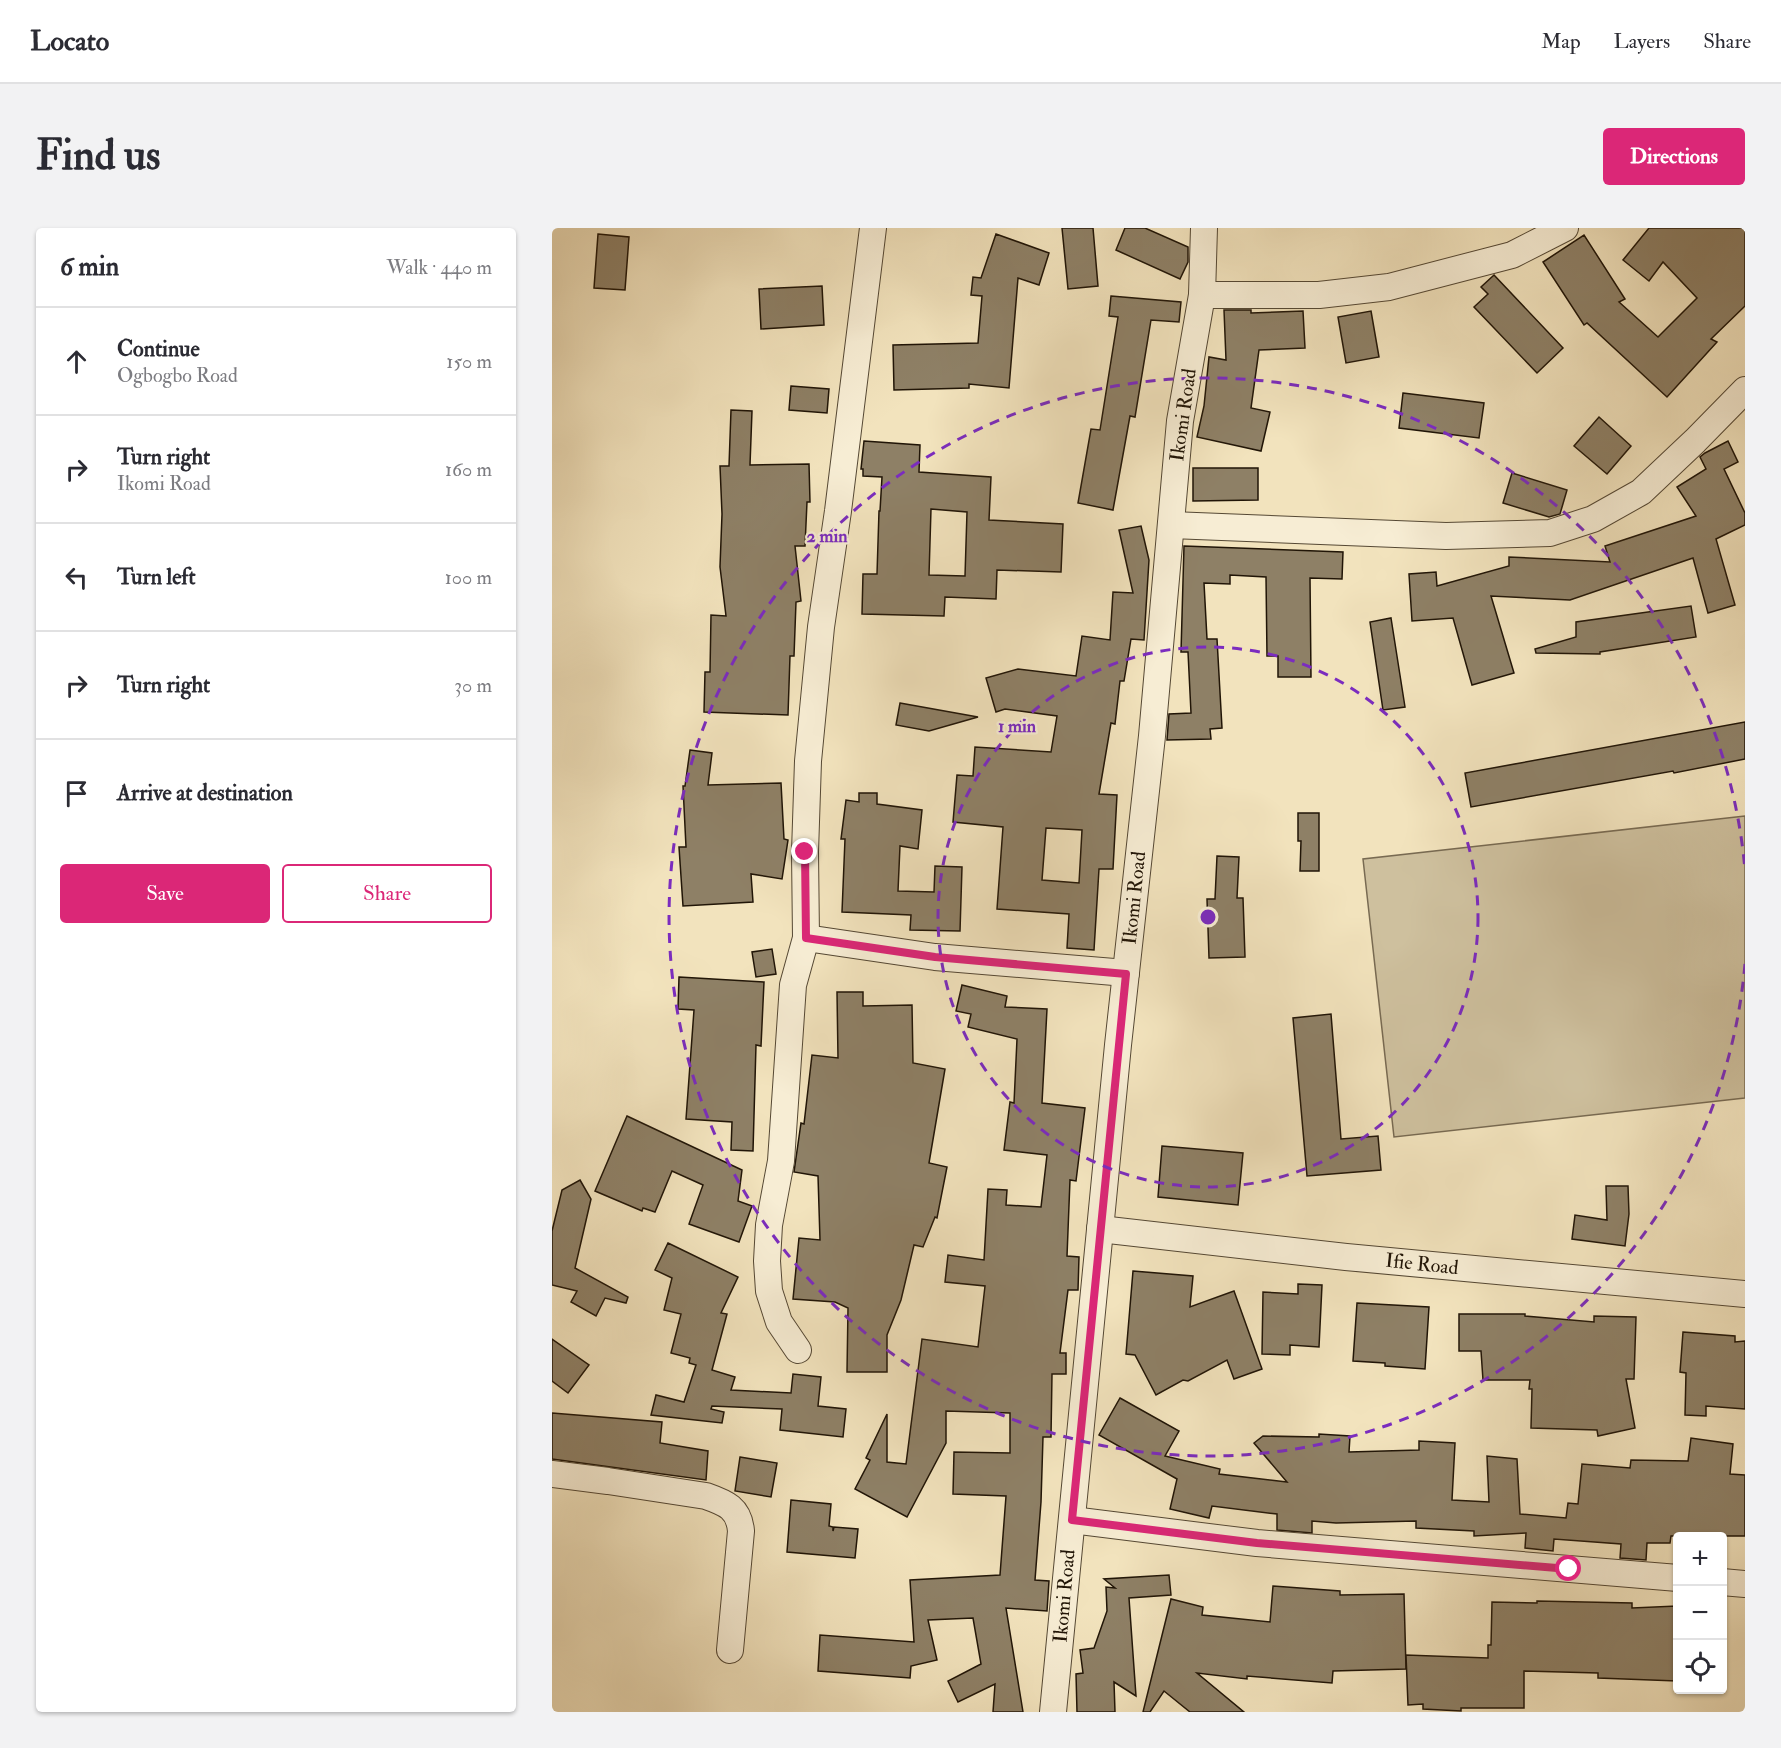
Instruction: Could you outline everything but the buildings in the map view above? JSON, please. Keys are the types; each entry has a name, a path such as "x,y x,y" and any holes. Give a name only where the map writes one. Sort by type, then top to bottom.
{"street":[{"path":"798,1350 779,1322 769,1291 767,1261 769,1225 781,1161 793,985 806,938 805,852 808,760 821,627 838,511 873,228"},
{"name":"Ikomi Road","path":"1053,1712 1100,1229 1152,736 1180,421 1202,295 1203,228"},
{"path":"1202,295 1319,295 1389,287 1512,255 1565,228"},
{"path":"1171,525 1446,536 1550,533 1593,519 1641,492 1745,390"},
{"path":"806,938 935,957 1126,974"},
{"name":"Ifie Road","path":"1100,1229 1346,1257 1745,1294"},
{"path":"552,1474 706,1496 721,1502 735,1512 740,1521 741,1531 729,1650"},
{"path":"1072,1520 1257,1543 1673,1578"},
{"path":"1727,1582 1745,1584"}],"shaded area":[{"path":"1745,816 1745,1098 1394,1137 1363,859"}],"route":[{"path":"805,852 806,938 935,957 1126,974 1072,1520 1257,1543 1569,1569"}]}
